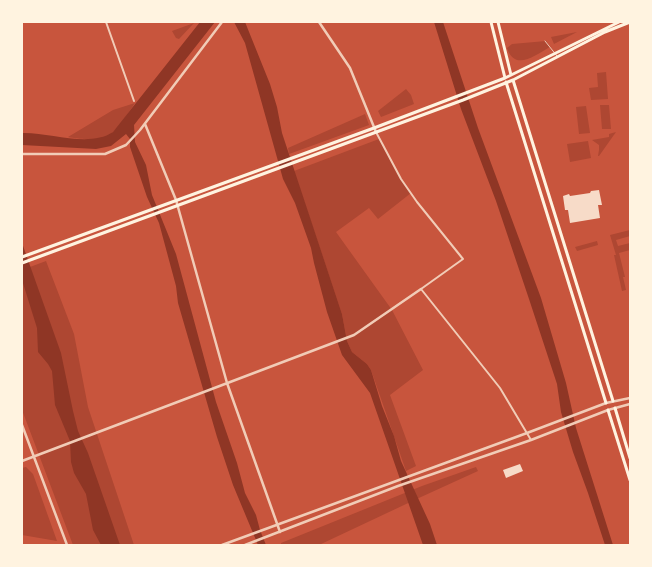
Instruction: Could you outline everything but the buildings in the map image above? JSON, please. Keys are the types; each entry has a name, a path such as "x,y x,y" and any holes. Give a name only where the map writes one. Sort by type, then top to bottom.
{"main road":[{"path":"491,22 505,78"},
{"path":"498,22 511,75"},
{"path":"22,257 374,128 505,78 619,22"},
{"path":"22,263 163,212 513,80 605,32 630,22"},
{"path":"513,80 613,401"},
{"path":"506,82 606,403"},
{"path":"615,408 630,458"},
{"path":"608,410 630,480"}],"street":[{"path":"106,22 134,101"},
{"path":"22,154 105,154 126,145 140,130 222,22"},
{"path":"22,460 354,335 463,259 401,179 374,128 350,68 319,22"},
{"path":"511,75 513,80"},
{"path":"505,78 506,82"},
{"path":"144,124 176,200 227,383 280,532"},
{"path":"421,289 500,388 531,440"},
{"path":"222,545 606,403 630,398"},
{"path":"613,401 615,408"},
{"path":"606,403 608,410"},
{"path":"245,545 398,486 531,440 608,410 630,404"},
{"path":"22,425 67,545"}],"lane":[{"path":"545,41 558,57"}],"shaded area":[{"path":"200,22 215,22 134,125 135,142 146,165 152,195 176,254 216,402 237,463 245,493 256,515 266,545 258,545 233,485 217,437 178,303 176,286 159,223 147,197 130,147 130,139 126,134 111,146 96,149 22,145 22,133 92,139 103,137 113,132"},
{"path":"234,22 245,22 270,84 277,107 282,133 342,314 347,341 352,352 367,364 371,370 401,461 430,524 437,545 423,545 370,393 342,355 327,312 311,248 295,203 283,179 245,43"},
{"path":"434,22 443,22 478,128 541,298 566,383 576,428 613,545 605,545 573,452 561,412 557,384 496,201 461,109"},
{"path":"194,23 179,39 176,38 172,31"},
{"path":"577,32 554,44 551,37"},
{"path":"546,41 550,47 526,60 515,59 507,48 512,44"},
{"path":"606,72 608,99 591,100 589,88 598,87 597,73"},
{"path":"406,89 411,95 414,104 381,117 378,111"},
{"path":"135,103 126,117 110,135 92,139 68,137 113,110"},
{"path":"600,105 609,105 611,129 602,129"},
{"path":"586,106 590,133 579,134 576,107"},
{"path":"365,114 369,125 289,154 288,148"},
{"path":"616,132 598,156 599,145 592,140 609,137 609,134"},
{"path":"379,139 401,179 411,193 378,219 369,208 336,232 392,310 423,370 390,395 416,466 406,471 371,370 367,364 352,352 347,341 342,314 294,171"},
{"path":"588,141 591,158 570,162 567,144"},
{"path":"630,230 630,236 616,240 618,246 630,243 630,250 619,253 625,277 623,277 626,290 622,291 614,255 616,255 610,235"},
{"path":"597,241 598,245 577,251 575,247"},
{"path":"22,243 61,353 78,431 88,453 120,545 101,545 93,530 86,494 74,473 71,462 70,441 55,405 52,371 38,352 37,328 22,280"},
{"path":"46,261 74,334 88,407 134,545 73,545 22,410 22,270"},
{"path":"26,467 33,474 57,541 22,535 22,468"},
{"path":"476,467 478,471 319,545 281,545 281,543 422,486"}]}
